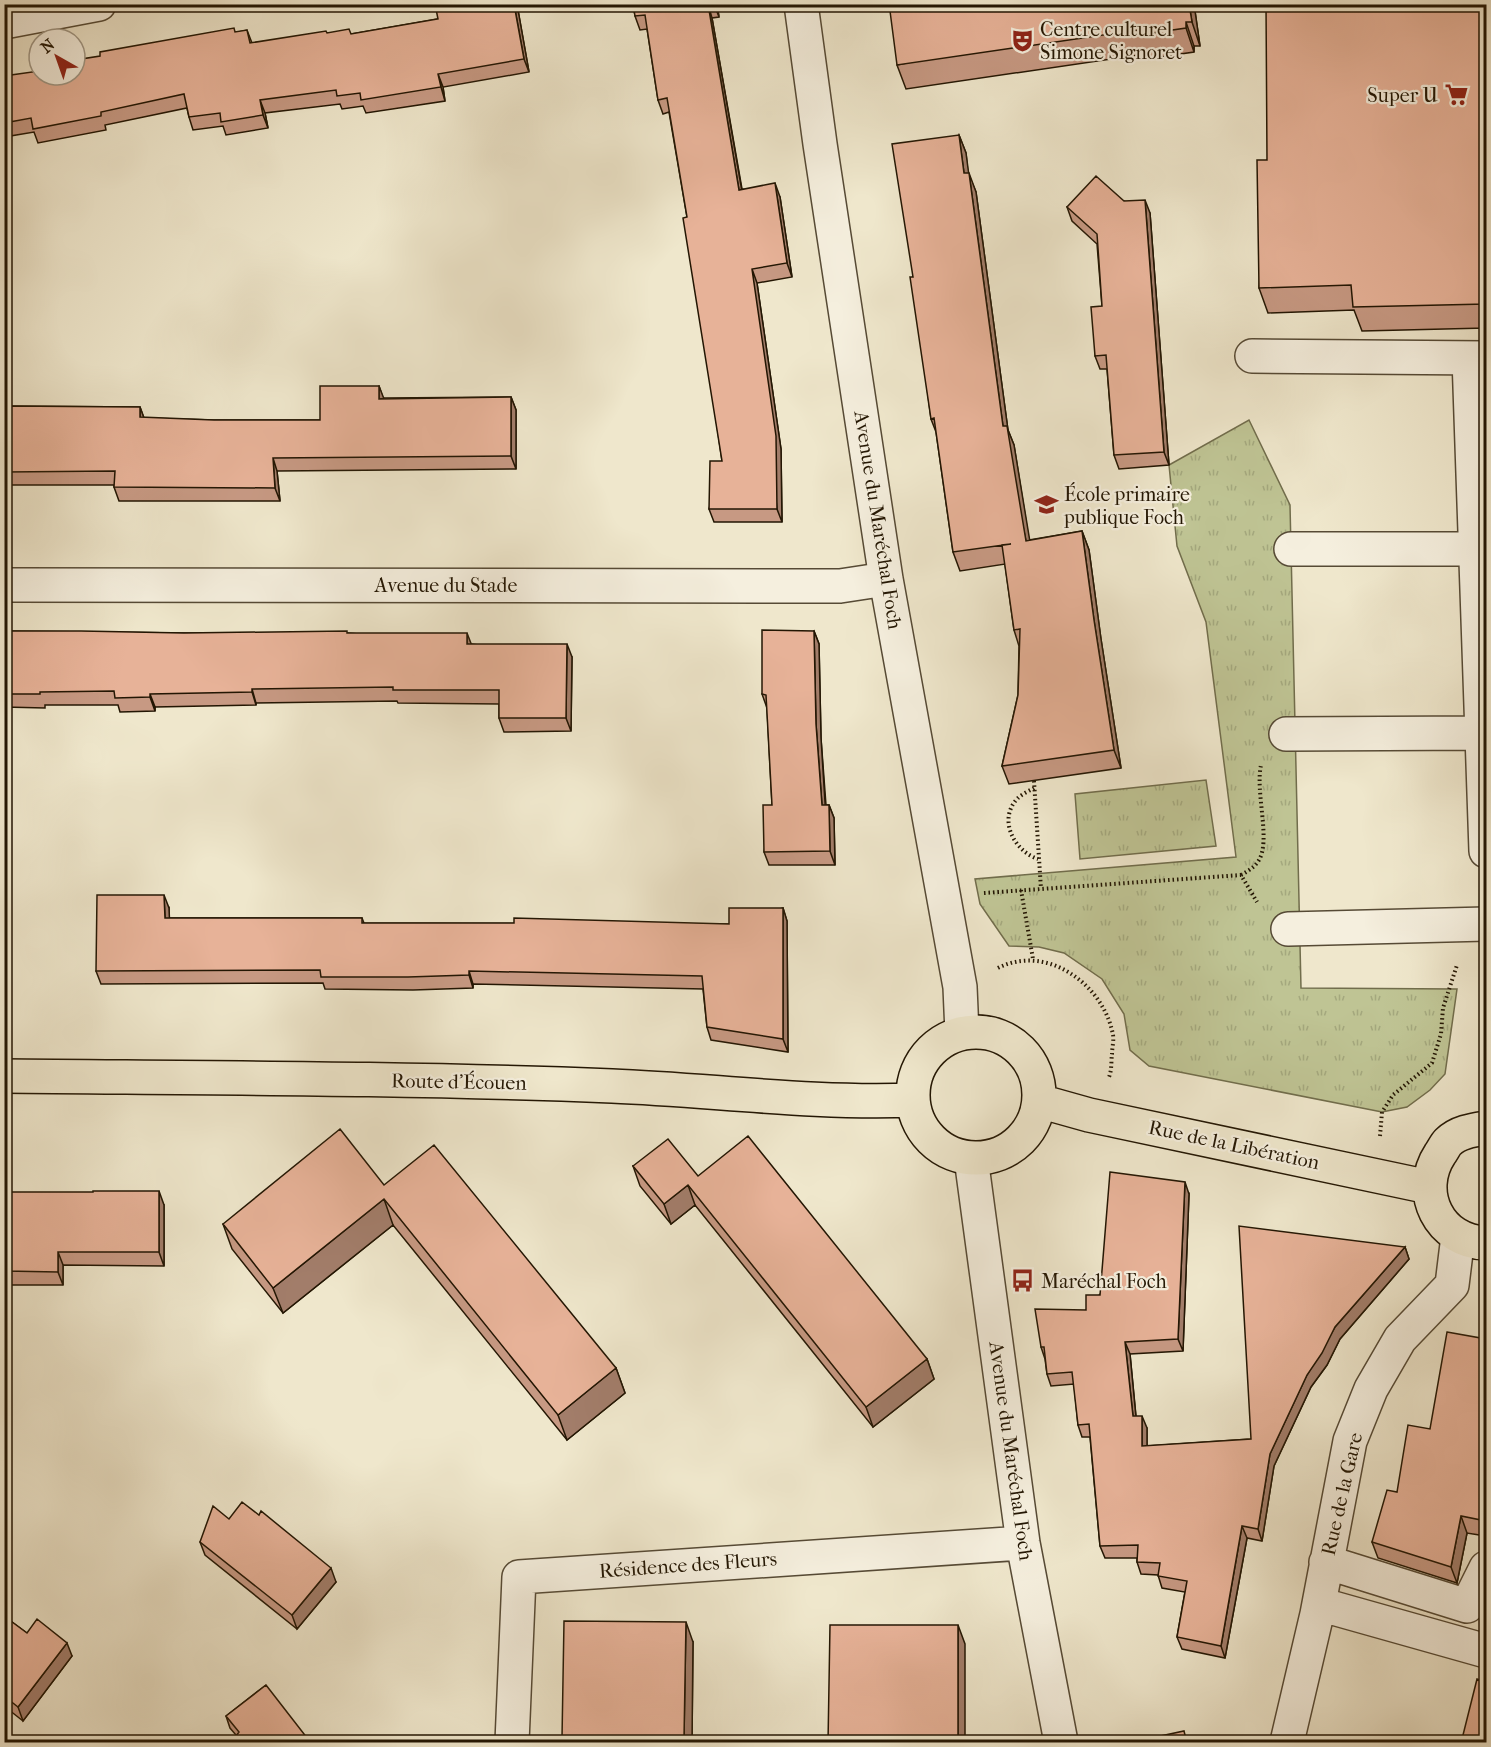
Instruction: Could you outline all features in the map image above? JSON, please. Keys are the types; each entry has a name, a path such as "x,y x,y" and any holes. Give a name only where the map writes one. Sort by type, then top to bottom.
{"main road":[{"path":"981,1032 1001,1036 1018,1047 1031,1062 1038,1081 1039,1101 1035,1118 1027,1133 1015,1145 999,1154 971,1158 954,1154 938,1145 925,1133 917,1118 913,1100 914,1082 920,1065 930,1051 945,1040 962,1033 981,1032"},
{"name":"Route d'Écouen","path":"4,1076 614,1086 869,1102 913,1100"},
{"name":"Rue de la Libération","path":"1039,1101 1089,1115 1429,1187"},
{"path":"1472,1240 1443,1223 1432,1205 1429,1187 1432,1167 1448,1142 1465,1132 1486,1128"}],"street":[{"path":"4,22 99,4"},
{"name":"Avenue du Maréchal Foch","path":"801,4 886,579 960,987 962,1033"},
{"path":"1252,356 1478,358 1482,733 1486,851"},
{"path":"1291,549 1481,551"},
{"name":"Avenue du Stade","path":"4,585 840,586 886,579"},
{"path":"1286,734 1482,733"},
{"path":"1287,929 1486,924"},
{"name":"Avenue du Maréchal Foch","path":"971,1158 1023,1543 1061,1743"},
{"name":"Rue de la Gare","path":"1287,1743 1319,1604 1350,1441 1371,1389 1400,1339 1452,1285 1472,1240"},
{"name":"Résidence des Fleurs","path":"512,1743 519,1577 1023,1543"},
{"path":"1326,1562 1467,1606 1486,1568"},
{"path":"1319,1604 1486,1652"}],"path":[{"path":"944,896 1241,875 1250,870 1260,859 1264,844 1259,794 1260,767 1271,749 1286,734"},
{"path":"1034,781 1041,889"},
{"path":"1034,788 1018,798 1009,811 1009,828 1015,842 1026,855 1038,859"},
{"path":"1241,875 1251,894 1270,918 1287,929"},
{"path":"1021,890 1034,959"},
{"path":"960,987 1008,963 1034,959 1061,967 1088,986 1103,1007 1113,1036 1110,1073 1089,1115"}],"green space":[{"path":"1249,420 1290,505 1301,988 1457,989 1445,1074 1430,1090 1407,1107 1382,1112 1149,1066 1130,1050 1124,1014 1102,979 1064,953 1039,947 1009,946 980,904 975,879 1236,857 1206,622 1177,546 1169,465"},
{"path":"1206,780 1216,846 1080,859 1075,794"}],"building":[{"path":"435,4 514,4 524,59 438,74 441,87 361,100 360,93 337,96 336,90 260,100 263,115 221,122 220,113 189,117 184,94 101,112 101,116 33,129 31,118 4,123 4,76 27,73 27,87 87,87 87,58 100,56 100,52 234,28 235,32 247,30 250,43 326,31 327,33 349,29 351,34 438,19"},
{"path":"633,4 708,4 739,190 775,183 787,263 752,269 776,436 777,509 709,509 710,461 722,461 683,218 687,217 667,98 658,100 645,15 635,16"},
{"name":"Centre culturel Simone Signoret","path":"907,4 1189,4 1192,22 1186,22 1186,28 1138,35 1137,30 897,65 890,11 907,9"},
{"path":"1266,4 1486,4 1486,304 1353,307 1351,285 1259,288 1257,160 1267,160"},
{"path":"959,135 964,173 969,173 1003,426 1007,426 1026,541 1082,531 1114,750 1002,766 1018,695 1020,629 1014,630 1002,545 953,552 934,418 931,419 910,277 913,277 892,144"},
{"path":"1096,176 1124,201 1145,200 1164,452 1114,455 1106,355 1095,356 1091,307 1102,306 1097,234 1067,207"},
{"path":"320,386 379,386 379,399 511,397 511,456 273,458 275,488 114,487 115,471 4,472 4,406 140,407 140,417 320,420"},
{"path":"762,630 814,631 816,724 822,805 829,805 830,851 764,852 763,805 772,805 766,695 762,694"},
{"path":"4,631 467,633 467,644 567,644 566,718 499,718 499,690 393,690 393,687 252,689 252,692 150,694 150,697 115,698 114,691 4,694"},
{"path":"97,895 164,895 165,918 362,918 362,923 514,923 514,918 729,924 729,908 783,908 783,1039 707,1027 702,976 469,971 469,975 321,977 320,970 96,971"},
{"path":"340,1129 384,1185 434,1145 616,1368 558,1415 384,1199 273,1288 223,1224"},
{"path":"748,1136 927,1359 866,1407 688,1185 664,1204 633,1166 668,1139 698,1176"},
{"path":"1110,1172 1185,1182 1178,1339 1125,1342 1133,1416 1142,1416 1142,1446 1251,1439 1239,1226 1405,1247 1335,1327 1322,1353 1307,1375 1270,1454 1258,1529 1242,1526 1221,1646 1177,1637 1187,1581 1158,1576 1160,1563 1137,1562 1138,1545 1100,1546 1089,1424 1078,1425 1072,1372 1047,1374 1044,1347 1041,1347 1035,1309 1086,1310 1086,1295 1100,1295"},
{"path":"159,1191 159,1252 58,1252 58,1272 5,1271 4,1192"},
{"path":"1447,1332 1486,1339 1486,1521 1461,1516 1451,1567 1372,1542 1387,1490 1397,1492 1408,1425 1430,1429"},
{"path":"242,1502 259,1515 261,1511 331,1568 292,1615 200,1542 213,1506 229,1519"},
{"path":"4,1616 27,1633 37,1619 67,1643 18,1707 4,1696"},
{"path":"564,1621 686,1622 684,1738 562,1738"},
{"path":"830,1625 958,1625 958,1743 828,1743"},
{"path":"1477,1679 1486,1682 1486,1743 1461,1743"},
{"path":"266,1685 311,1743 241,1743 236,1736 239,1732 226,1716"},
{"path":"1184,1731 1187,1743 1128,1743"}],"place":[{"name":"Centre culturel Simone Signoret","path":"1022,41"},
{"name":"Super U","path":"1456,95"},
{"name":"École primaire publique Foch","path":"1046,505"},
{"name":"Maréchal Foch","path":"1023,1281"}]}
